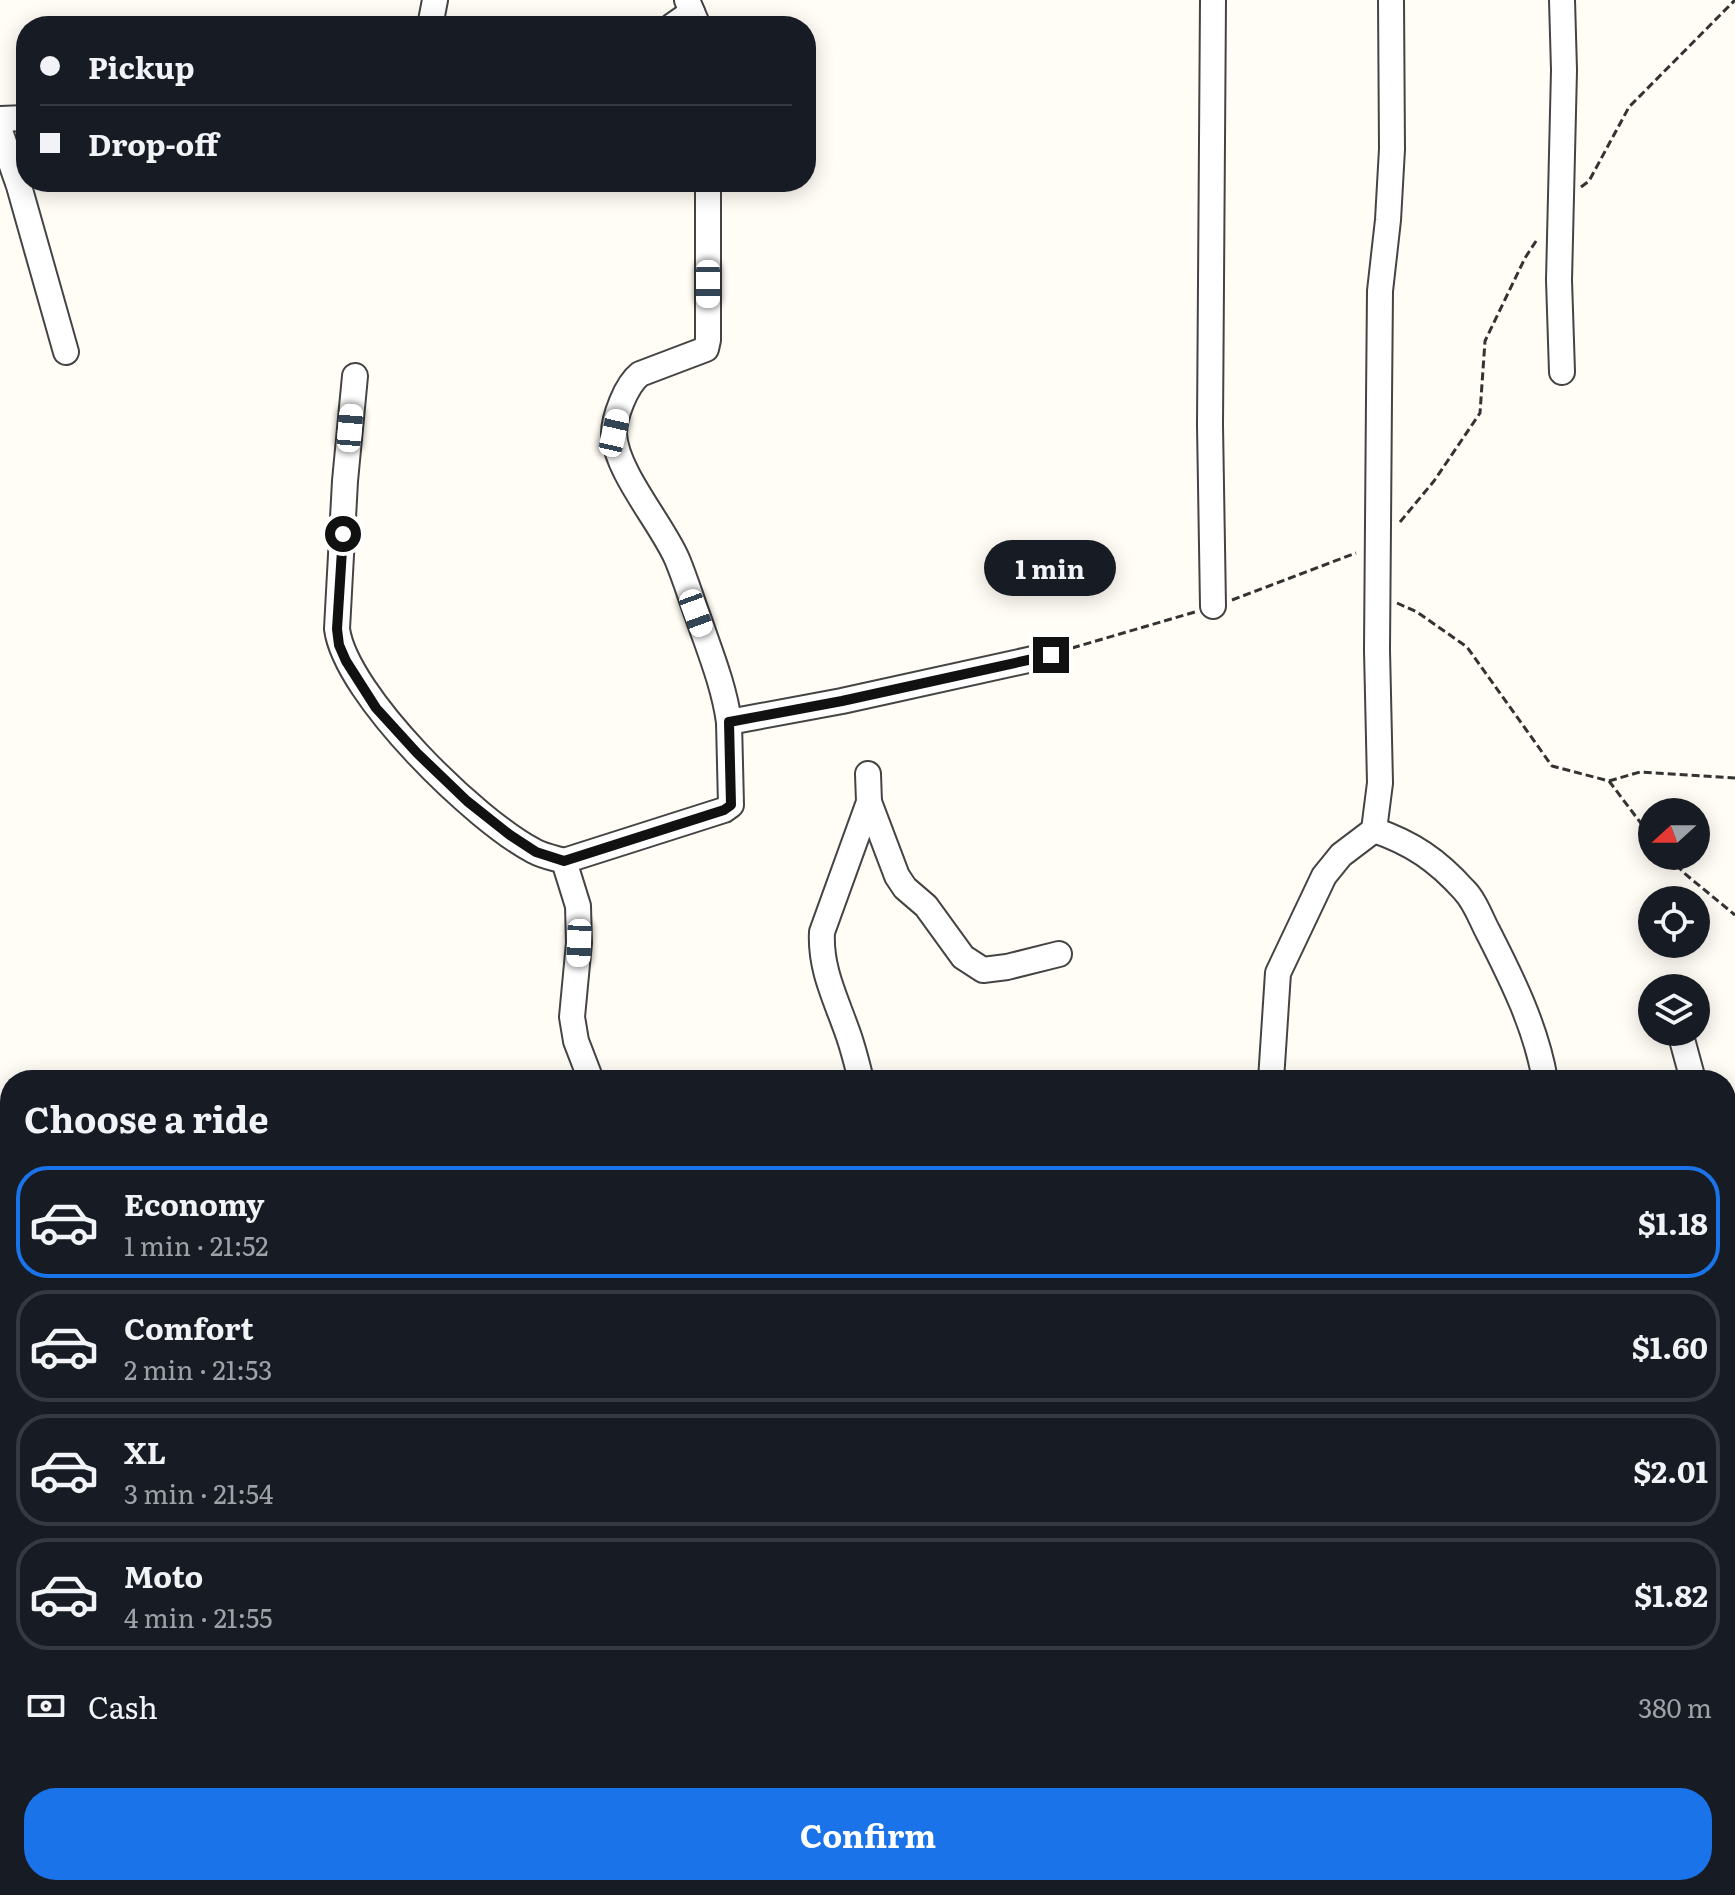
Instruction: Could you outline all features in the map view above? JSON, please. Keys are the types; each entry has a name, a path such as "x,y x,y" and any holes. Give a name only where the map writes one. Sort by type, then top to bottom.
{"street":[{"path":"1213,0 1210,425 1213,606"},
{"path":"1272,1070 1278,973 1324,876 1341,855 1374,830 1380,783 1380,291 1392,149 1391,0"},
{"path":"1562,0 1564,70 1559,280 1562,372"},
{"path":"0,131 16,177"},
{"path":"21,192 66,352"},
{"path":"355,376 345,481 337,629 339,645 376,708 467,801 536,852 564,861 724,810 731,805 729,722 725,692 677,559 620,458 614,433 626,389 632,380 640,374 706,349 708,192"},
{"path":"729,722 842,701 1051,655"},
{"path":"868,774 869,802 897,876 905,888 926,906 963,957 983,970 1059,954"},
{"path":"858,1070 827,979 821,947 822,932 869,802"},
{"path":"1374,830 1407,841 1435,861 1467,892 1517,988 1543,1070"},
{"path":"564,861 578,906 578,955 572,1017 576,1041 587,1070"},
{"path":"1684,1046 1690,1070"}],"path":[{"path":"1378,594 1417,612 1467,647 1552,766 1609,781 1640,772 1735,778"},
{"path":"1609,781 1638,819"},
{"path":"1681,870 1735,915"}],"route":[{"path":"343,534 337,629 339,645 376,708 467,801 536,852 564,861 724,810 731,805 729,722 842,701 1051,655"}]}
